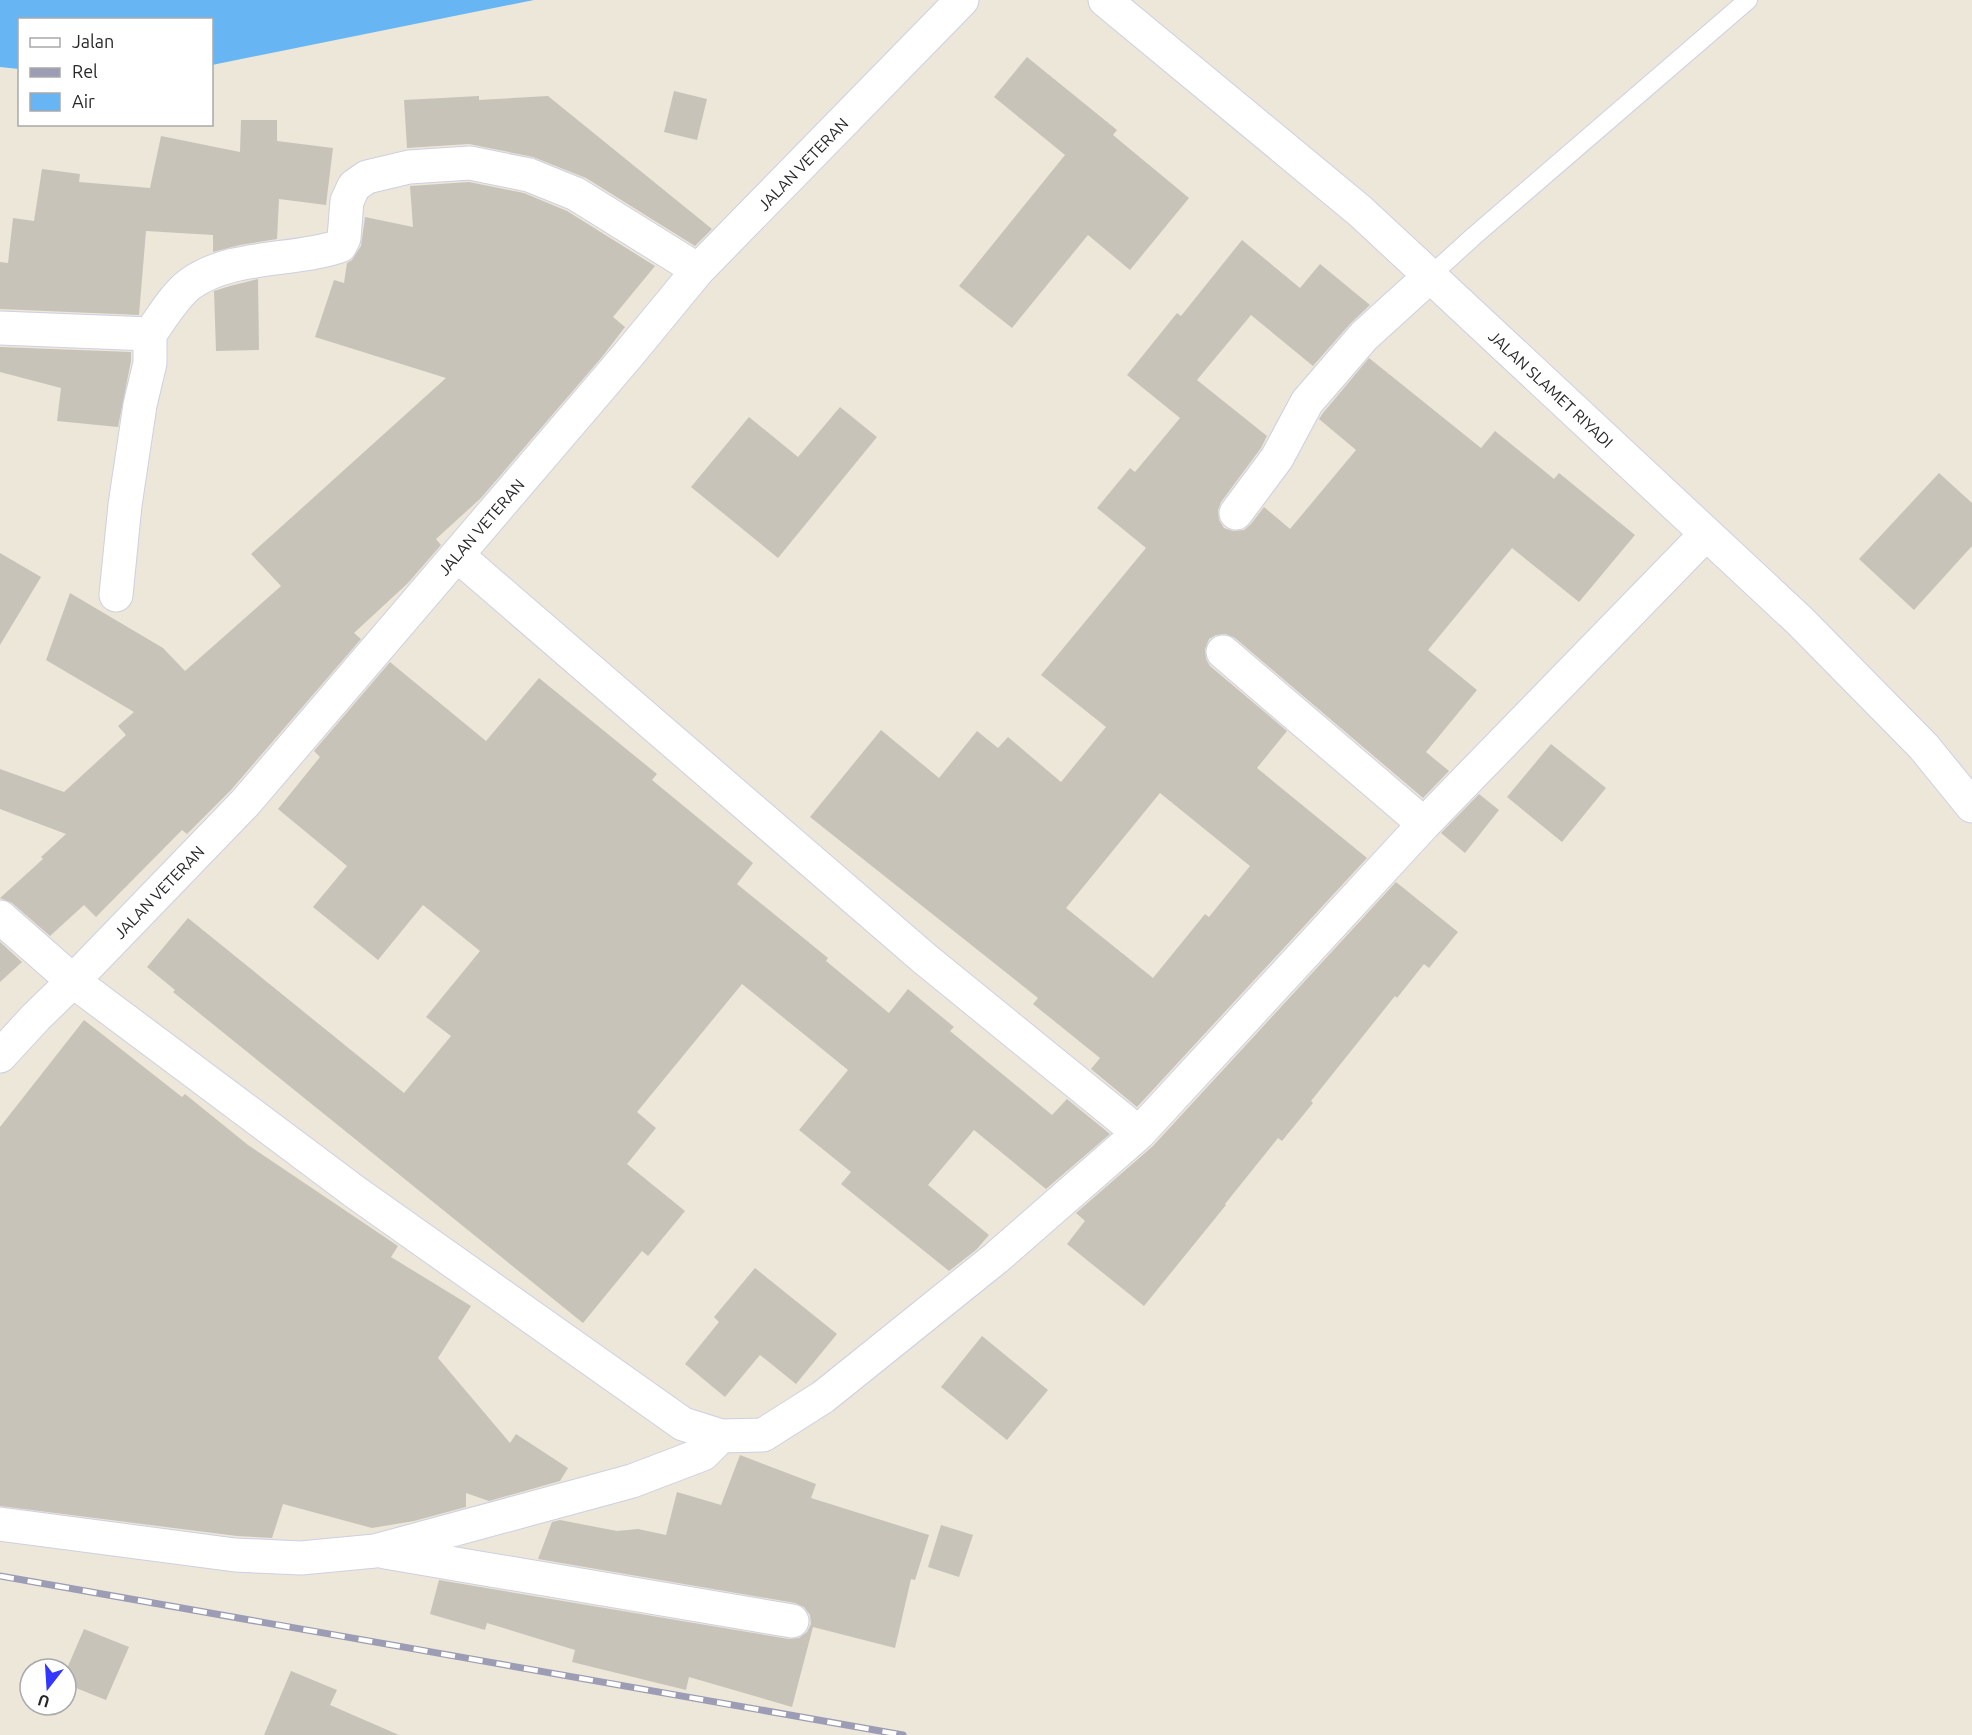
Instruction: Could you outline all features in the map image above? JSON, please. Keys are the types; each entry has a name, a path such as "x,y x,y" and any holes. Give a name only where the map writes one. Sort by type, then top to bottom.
{"street":[{"name":"JALAN VETERAN","path":"0,1056 245,803 698,270 962,0"},
{"name":"JALAN SLAMET RIYADI","path":"1106,0 1360,211 1430,276 1800,621 1924,747 1972,806"},
{"path":"116,595 130,472 140,405 150,363 150,334 188,285 208,273 231,266 324,251 340,246 344,238 347,201 354,186 367,177 409,167 470,163 529,175 576,194 698,270"},
{"path":"1236,513 1277,458 1307,402 1364,336 1430,276"},
{"path":"0,327 150,334"},
{"path":"0,917 73,981 355,1192 683,1424 721,1436 763,1435 823,1397 996,1258 1139,1132 1424,824 1706,534"},
{"path":"457,555 925,959 1139,1132"},
{"path":"1223,652 1424,824"},
{"path":"0,1524 235,1555 301,1558 375,1551 632,1481 703,1454 721,1436"},
{"path":"375,1551 792,1621"}],"lane":[{"path":"1430,276 1473,236 1748,0"}],"water":[{"path":"0,0 534,0 213,65 213,18 18,18 18,69 0,67"}],"building":[{"path":"1027,57 1117,130 1113,135 1189,198 1130,270 1088,235 1012,328 959,286 1065,155 994,97"},
{"path":"674,91 707,99 697,140 664,132"},
{"path":"479,96 479,100 548,96 712,229 695,246 586,178 533,157 469,144 407,148 404,100"},
{"path":"241,120 277,120 277,141 333,148 326,205 279,199 277,239 213,252 213,235 146,231 139,315 0,309 0,262 8,263 13,218 34,221 42,169 80,174 79,182 150,188 161,136 240,152"},
{"path":"469,182 524,193 567,211 655,266 613,317 625,327 481,498 436,539 441,545 408,583 354,633 361,639 231,790 187,834 182,830 96,917 84,905 50,936 12,903 0,898 43,859 41,857 66,834 0,809 0,769 64,792 126,735 118,726 134,712 46,660 70,593 163,648 185,671 281,586 251,554 446,378 315,337 334,280 344,283 347,263 352,260 361,246 365,217 413,227 410,186"},
{"path":"1242,240 1300,288 1320,264 1370,305 1313,366 1251,315 1197,380 1267,436 1261,448 1221,502 1218,510 1219,520 1224,528 1233,531 1244,530 1264,507 1290,529 1356,450 1319,419 1369,358 1481,448 1495,431 1554,479 1559,473 1635,535 1579,602 1512,548 1428,650 1477,690 1426,752 1449,771 1423,798 1235,638 1226,634 1216,635 1209,639 1205,649 1206,659 1210,666 1287,731 1257,768 1367,858 1137,1107 1091,1069 1100,1058 1033,1004 1038,998 810,817 881,730 939,778 977,731 998,748 1008,737 1061,782 1106,727 1041,675 1146,548 1097,508 1130,468 1135,472 1180,418 1127,375 1177,313 1181,316","holes":["1160,793 1250,866 1209,917 1205,914 1153,978 1066,908"]},
{"path":"258,279 259,350 216,351 214,291"},
{"path":"0,347 131,352 118,427 57,421 61,388 0,372"},
{"path":"840,407 877,437 778,558 691,487 749,417 798,457"},
{"path":"1939,473 1972,503 1972,546 1914,610 1859,559"},
{"path":"0,553 41,577 0,645"},
{"path":"390,662 486,741 539,678 657,774 652,780 753,863 737,884 828,958 826,961 889,1013 908,989 954,1027 950,1031 1052,1115 1067,1099 1110,1134 1046,1189 974,1130 928,1185 989,1235 976,1250 949,1271 841,1184 851,1172 799,1130 848,1070 742,984 637,1112 656,1128 627,1164 685,1211 648,1256 642,1251 583,1323 173,992 175,990 147,967 188,918 404,1093 451,1036 426,1017 480,951 423,905 378,960 313,907 347,866 278,809 320,757 314,751"},
{"path":"1551,744 1606,788 1562,842 1507,797"},
{"path":"1479,794 1499,810 1465,853 1441,833"},
{"path":"1396,882 1458,932 1429,968 1424,964 1397,998 1395,996 1311,1101 1313,1103 1282,1141 1278,1138 1144,1306 1067,1244 1085,1221 1076,1213 1153,1146"},
{"path":"0,942 22,962 0,982"},
{"path":"84,1020 182,1097 185,1094 248,1145 398,1246 391,1257 471,1306 438,1358 510,1443 516,1434 568,1468 560,1481 489,1501 466,1493 466,1507 414,1521 372,1528 283,1504 272,1538 237,1536 0,1506 0,1127"},
{"path":"755,1268 837,1334 796,1384 760,1355 725,1397 685,1364 719,1322 714,1317"},
{"path":"982,1336 1048,1390 1007,1440 941,1387"},
{"path":"740,1455 816,1484 811,1498 929,1535 915,1580 911,1579 895,1648 813,1627 792,1707 689,1677 686,1690 572,1662 575,1650 487,1623 485,1630 430,1614 439,1580 789,1639 799,1638 807,1632 811,1624 810,1615 804,1607 795,1603 538,1559 552,1522 560,1520 617,1531 638,1529 666,1535 677,1492 721,1505"},
{"path":"941,1525 973,1535 959,1577 928,1567"},
{"path":"84,1629 129,1647 106,1700 78,1689 78,1657 72,1657"},
{"path":"291,1671 337,1690 330,1705 399,1735 264,1735"}],"railway":[{"path":"0,1576 903,1735"}]}
